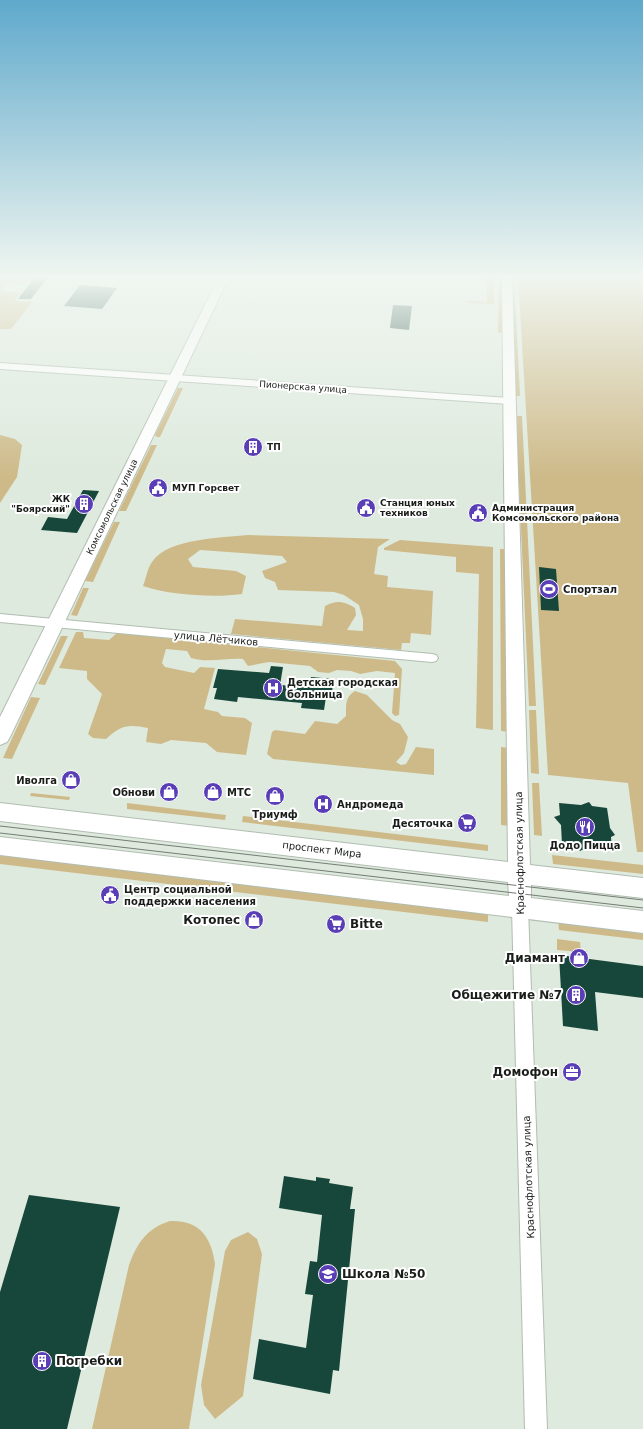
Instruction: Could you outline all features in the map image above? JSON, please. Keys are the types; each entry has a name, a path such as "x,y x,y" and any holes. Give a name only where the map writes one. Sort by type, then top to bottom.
{"street":[{"name":"Комсомольская улица","path":"0,737 192,344"},
{"name":"Краснофлотская улица","path":"508,344 520,908 536,1429"},
{"name":"Пионерская улица","path":"0,366 509,401"},
{"name":"улица Лётчиков","path":"0,618 432,658"},
{"name":"проспект Мира","path":"0,812 520,872 643,888"},
{"path":"0,846 643,922"}],"shaded area":[{"path":"512,344 517,344 520,396 515,396"},
{"path":"522,344 643,344 643,852 637,852 628,783 548,775"},
{"path":"178,388 183,388 160,437 157,437 155,435"},
{"path":"516,416 522,416 536,706 529,706"},
{"path":"0,435 15,439 22,445 17,477 0,503"},
{"path":"151,445 157,445 126,511 119,511"},
{"path":"114,522 120,522 93,582 85,581"},
{"path":"248,535 390,539 378,547 374,574 388,576 387,587 433,591 431,635 411,633 410,643 402,643 401,650 231,634 235,619 322,626 325,606 337,602 347,604 355,608 356,615 347,630 363,631 363,619 359,605 344,595 334,592 278,590 275,582 265,578 262,571 287,562 282,556 200,550 188,559 193,567 236,571 246,576 242,594 205,596 178,594 143,586 152,562 160,554 170,548 196,541"},
{"path":"400,540 493,547 493,730 476,728 479,574 456,572 456,557 384,550 384,548"},
{"path":"500,549 507,549 510,732 501,731"},
{"path":"83,588 89,588 77,616 71,615"},
{"path":"76,632 83,632 84,638 109,640 117,633 395,661 402,669 399,715 395,716 392,713 395,673 377,671 360,674 351,671 337,670 329,673 318,672 310,666 269,662 248,666 243,659 197,659 191,658 187,651 166,649 162,663 165,667 194,673 200,667 215,668 204,709 218,712 222,716 245,718 252,723 246,755 217,752 206,743 171,740 161,744 146,742 148,728 135,726 121,728 106,739 93,738 88,734 102,694 87,679 87,671 59,668"},
{"path":"61,636 68,636 45,685 38,684"},
{"path":"355,691 367,695 392,720 400,724 408,737 404,753 396,762 401,765 406,764 416,747 434,749 434,775 273,759 267,754 272,732 275,730 305,734 315,721 337,724 346,716 346,705 349,696"},
{"path":"31,697 40,698 12,759 3,758"},
{"path":"529,710 536,710 539,774 531,773"},
{"path":"501,747 510,748 510,826 501,825"},
{"path":"532,783 539,783 542,836 534,835"},
{"path":"31,793 70,797 69,800 30,796"},
{"path":"127,803 226,815 225,820 127,809"},
{"path":"243,816 488,845 488,851 242,822"},
{"path":"0,851 488,908 488,922 0,864"},
{"path":"552,855 643,865 643,874 553,864"},
{"path":"558,918 643,928 643,940 559,930"},
{"path":"557,939 580,942 581,952 557,950"},
{"path":"170,1221 180,1221 189,1224 202,1232 207,1238 215,1264 189,1429 92,1429 129,1265 139,1243 144,1237 155,1228"},
{"path":"248,1232 257,1239 262,1254 243,1396 215,1419 204,1405 201,1385 225,1251 231,1240"}],"building":[{"name":"ЖК \"Боярский\"","path":"83,490 99,491 77,533 41,530 48,517 67,519"},
{"name":"Спортзал","path":"539,567 556,569 559,611 541,610"},
{"name":"Детская городская больница","path":"271,666 283,667 280,685 309,687 311,677 334,679 331,698 326,697 324,710 301,708 302,703 238,697 237,702 214,699 217,688 213,688 218,669 269,673"},
{"name":"Додо Пицца","path":"589,802 592,806 607,808 610,828 615,835 611,837 612,850 588,847 580,851 576,846 562,845 561,825 554,817 560,815 559,803 581,805"},
{"name":"Общежитие №7","path":"559,955 643,966 643,998 595,992 598,1031 563,1026"},
{"name":"Школа №50","path":"284,1176 316,1181 316,1177 330,1179 329,1183 353,1187 350,1209 355,1209 339,1371 333,1370 330,1394 253,1379 259,1339 306,1348 313,1295 305,1294 310,1261 317,1262 322,1215 279,1208"},
{"name":"Погребки","path":"29,1195 120,1207 67,1429 0,1429 0,1292"}],"tram line":[{"path":"0,826 643,900"},
{"path":"0,833 643,908"}],"place":[{"name":"ТП","path":"253,447"},
{"name":"МУП Горсвет","path":"158,488"},
{"name":"ЖК \"Боярский\"","path":"84,504"},
{"name":"Станция юных техников","path":"366,508"},
{"name":"Администрация Комсомольского района","path":"478,513"},
{"name":"Спортзал","path":"549,589"},
{"name":"Детская городская больница","path":"273,688"},
{"name":"Иволга","path":"71,780"},
{"name":"Обнови","path":"169,792"},
{"name":"МТС","path":"213,792"},
{"name":"Триумф","path":"275,796"},
{"name":"Андромеда","path":"323,804"},
{"name":"Десяточка","path":"467,823"},
{"name":"Додо Пицца","path":"585,827"},
{"name":"Центр социальной поддержки населения","path":"110,895"},
{"name":"Котопес","path":"254,920"},
{"name":"Bitte","path":"336,924"},
{"name":"Диамант","path":"579,958"},
{"name":"Общежитие №7","path":"576,995"},
{"name":"Домофон","path":"572,1072"},
{"name":"Школа №50","path":"328,1274"},
{"name":"Погребки","path":"42,1361"}]}
